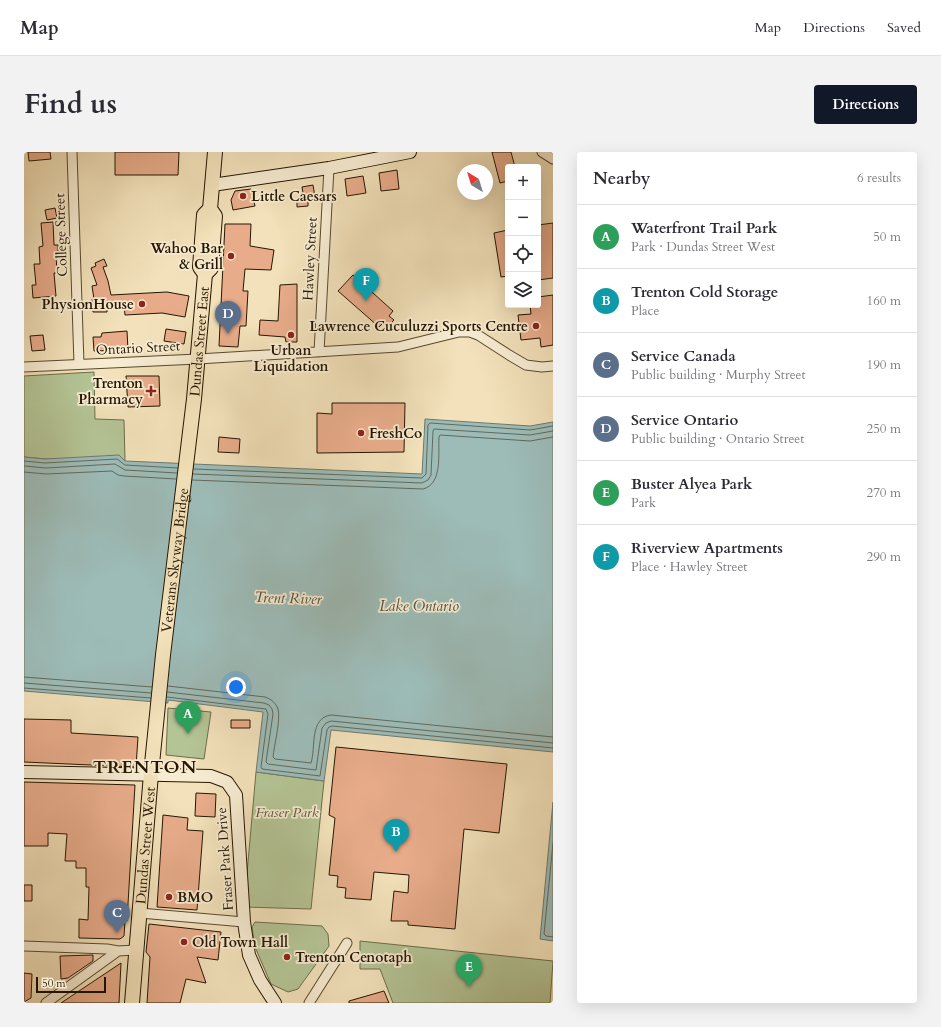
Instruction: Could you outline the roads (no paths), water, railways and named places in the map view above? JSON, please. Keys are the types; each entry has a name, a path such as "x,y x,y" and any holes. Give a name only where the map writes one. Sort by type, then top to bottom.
{"main road":[{"name":"Dundas Street East","path":"193,408 205,274 211,268 215,216 210,209 215,152"},
{"name":"Veterans Skyway Bridge","path":"157,712 193,408"},
{"name":"Dundas Street West","path":"132,1003 135,950 140,913 157,712"}],"street":[{"name":"College Street","path":"72,152 78,364"},
{"path":"212,185 329,168 410,152"},
{"path":"542,152 553,159"},
{"name":"Hawley Street","path":"319,352 329,168"},
{"name":"Ontario Street","path":"24,367 198,359 398,346 459,332 478,334 526,365 542,367 553,366"},
{"name":"Fraser Park Drive","path":"24,772 211,776 227,782 236,796 244,922 249,955 256,972 272,999 281,1003"},
{"path":"140,913 244,922"},
{"path":"309,1003 347,943"},
{"path":"24,946 107,949 118,951 135,950"},
{"path":"46,1003 118,951"}],"water":[{"name":"Lake Ontario","path":"425,419 530,426 553,422 553,752 331,730 324,781 256,772 263,712 168,700 168,703 24,691 24,457 45,459 119,455 125,461 422,474"},
{"path":"553,802 553,941 540,939"}],"place":[{"name":"Little Caesars","path":"243,196"},
{"name":"Wahoo Bar & Grill","path":"231,256"},
{"name":"Riverview Apartments","path":"366,301"},
{"name":"PhysionHouse","path":"142,304"},
{"name":"Lawrence Cuculuzzi Sports Centre","path":"536,326"},
{"name":"Service Ontario","path":"228,334"},
{"name":"Urban Liquidation","path":"291,335"},
{"name":"Trenton Pharmacy","path":"151,391"},
{"name":"FreshCo","path":"361,433"},
{"name":"Waterfront Trail Park","path":"188,734"},
{"name":"Trenton Cold Storage","path":"396,852"},
{"name":"BMO","path":"169,897"},
{"name":"Service Canada","path":"117,933"},
{"name":"Old Town Hall","path":"184,942"},
{"name":"Trenton Cenotaph","path":"287,957"},
{"name":"Buster Alyea Park","path":"469,987"}],"district":[{"name":"TRENTON","path":"145,767"}],"water label":[{"name":"Trent River","path":"288,598"}],"park label":[{"name":"Fraser Park","path":"287,812"}]}
